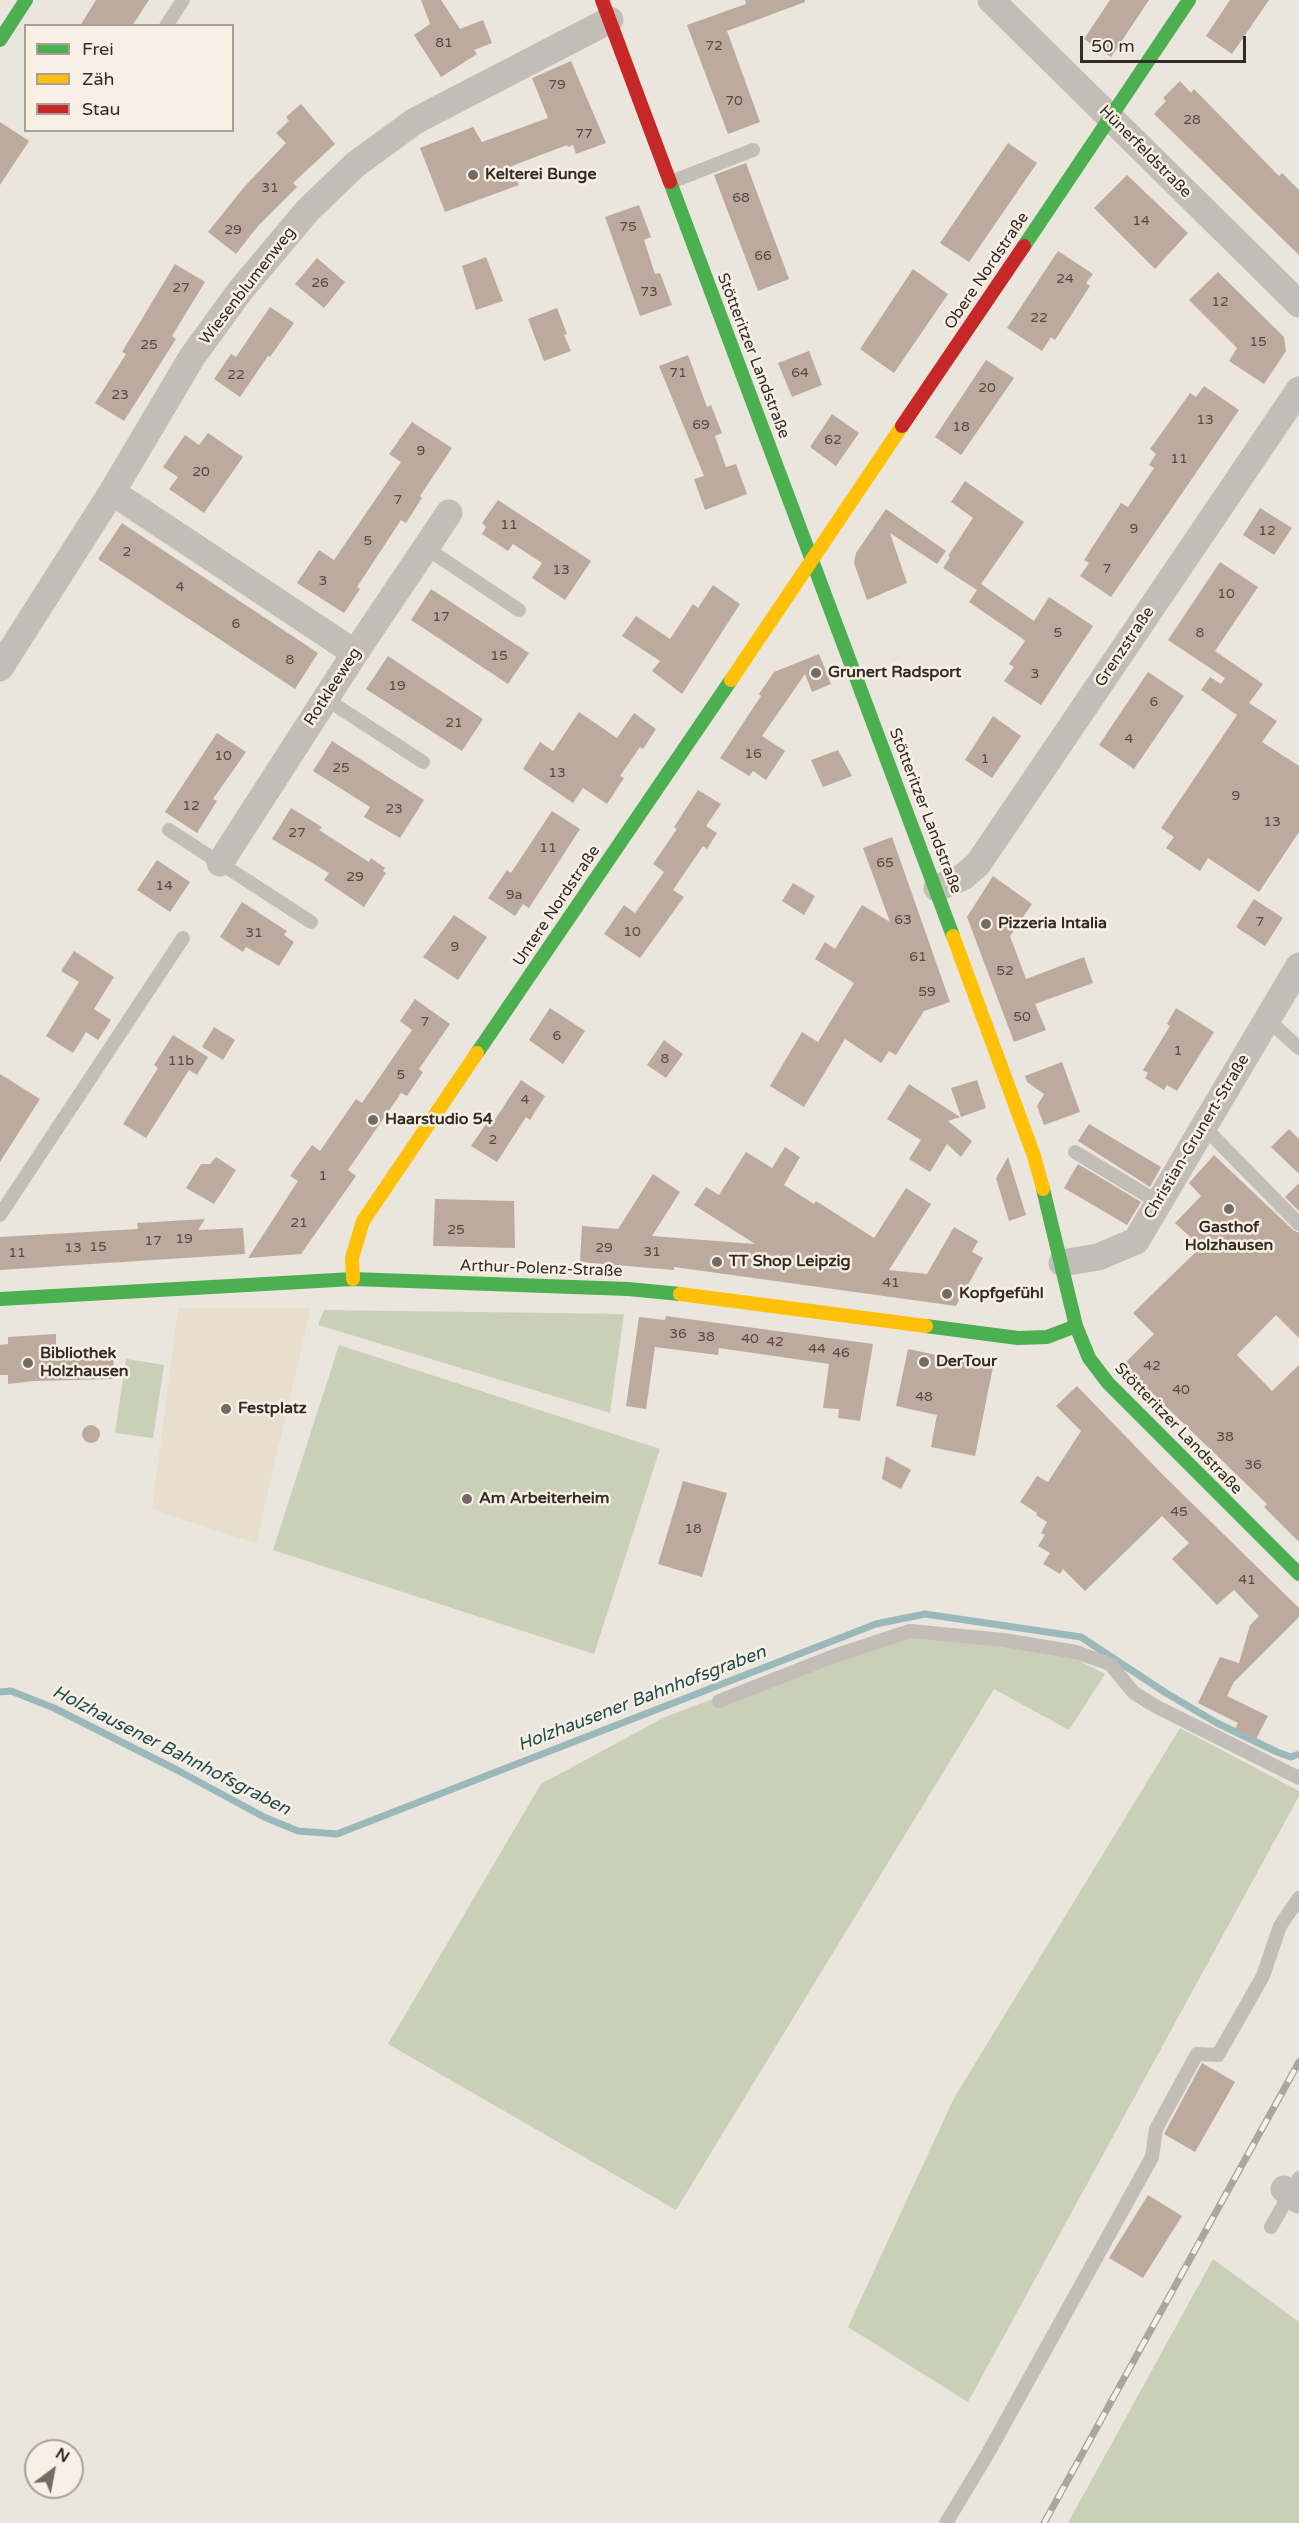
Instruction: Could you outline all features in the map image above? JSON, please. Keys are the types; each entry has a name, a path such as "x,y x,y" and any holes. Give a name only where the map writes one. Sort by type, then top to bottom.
{"street":[{"path":"0,40 26,0"},
{"name":"Hünerfeldstraße","path":"991,0 1299,304"},
{"name":"Obere Nordstraße","path":"813,560 1189,0"},
{"name":"Stötteritzer Landstraße","path":"605,5 937,888 1034,1156 1076,1326 1089,1358 1108,1383 1299,1574"},
{"name":"Wiesenblumenweg","path":"0,668 112,492 192,357 240,291 316,202 356,165 415,120 605,5"},
{"name":"Grenzstraße","path":"937,888 963,877 978,864 1299,390"},
{"path":"112,492 355,653"},
{"name":"Rotkleeweg","path":"220,863 355,653 449,513"},
{"name":"Untere Nordstraße","path":"352,1279 352,1258 363,1221 813,560"},
{"name":"Christian-Grunert-Straße","path":"1062,1263 1098,1257 1136,1241 1299,966"},
{"name":"Arthur-Polenz-Straße","path":"0,1299 352,1279 628,1289 737,1300 1018,1338 1047,1337 1076,1326"}],"lane":[{"path":"167,24 183,0"},
{"path":"671,182 753,150"},
{"path":"426,548 519,610"},
{"path":"326,699 423,762"},
{"path":"169,830 311,922"},
{"path":"0,1215 183,938"},
{"path":"1267,1019 1299,1048"},
{"path":"1203,1126 1299,1224"},
{"path":"1074,1152 1158,1202"},
{"path":"719,1701 834,1656 910,1631 1004,1640 1076,1652 1110,1664 1134,1693 1157,1707 1299,1778"},
{"path":"946,2523 987,2455 1152,2157 1156,2129 1197,2054 1218,2055 1263,1976 1281,1926 1299,1898"},
{"path":"1271,2227 1293,2191"}],"green space":[{"path":"324,1310 624,1314 610,1413 318,1325"},
{"name":"Am Arbeiterheim","path":"339,1345 660,1449 594,1654 273,1550"},
{"path":"126,1359 164,1365 153,1438 115,1433"},
{"path":"906,1626 1072,1657 1105,1674 1069,1730 994,1689 676,2210 388,2044 541,1784 665,1717"},
{"path":"1180,1728 1299,1791 1299,1796 968,2402 848,2327 954,2098"},
{"path":"1213,2259 1299,2322 1299,2523 1068,2523"}],"shaded area":[{"name":"Festplatz","path":"178,1308 311,1308 256,1543 152,1510"}],"building":[{"path":"96,0 149,0 133,24 81,24"},
{"path":"421,0 441,0 460,29 483,20 492,43 474,50 477,54 441,77 414,35 430,24"},
{"path":"745,0 805,0 805,2 727,31 760,122 728,134 687,25 746,4"},
{"path":"1110,0 1149,0 1111,57 1084,39"},
{"path":"1230,0 1269,0 1232,54 1206,36"},
{"path":"571,61 606,143 576,154 573,145 568,147 567,145 512,166 519,185 445,212 420,148 473,127 482,142 548,118 532,78"},
{"path":"1180,81 1191,93 1194,89 1279,176 1282,173 1299,190 1299,255 1154,114 1166,101 1163,98"},
{"path":"301,104 335,144 293,183 297,187 258,226 236,254 208,232 245,186 286,143 276,133 289,121 286,117"},
{"path":"0,122 29,141 0,185"},
{"path":"1008,143 1037,163 969,262 940,243"},
{"path":"746,163 789,279 758,291 714,175"},
{"path":"1127,175 1188,233 1155,269 1094,208"},
{"path":"639,205 651,237 644,240 655,274 660,273 672,305 640,316 605,217"},
{"path":"1058,251 1093,274 1086,283 1090,286 1055,340 1051,337 1042,351 1007,328"},
{"path":"486,257 503,301 476,310 462,266"},
{"path":"317,258 345,282 324,308 295,284"},
{"path":"175,264 205,282 172,336 176,339 124,421 95,403 126,354 122,352"},
{"path":"913,269 948,294 894,373 860,349"},
{"path":"1218,272 1284,337 1286,351 1264,384 1229,361 1237,348 1189,300"},
{"path":"270,307 294,323 240,397 214,379 231,354 236,357"},
{"path":"557,308 571,351 544,361 528,319"},
{"path":"809,351 822,385 792,397 778,363"},
{"path":"688,355 707,407 711,405 722,433 715,436 726,467 736,464 747,494 705,510 694,479 704,476 659,366"},
{"path":"986,360 1014,378 961,455 935,437"},
{"path":"1204,386 1239,410 1111,597 1080,576 1089,563 1084,560 1121,503 1128,507 1154,468 1149,465 1156,454 1150,449 1190,393 1196,397"},
{"path":"832,414 859,433 836,466 810,447"},
{"path":"412,422 452,448 420,496 422,498 406,523 401,520 357,587 360,589 344,613 297,583 319,550 334,560 401,462 389,454"},
{"path":"208,433 243,457 204,513 169,489 178,477 163,467 185,435 199,445"},
{"path":"965,481 1024,522 981,584 1034,621 1049,597 1093,626 1041,705 1004,681 1014,667 1009,664 1025,641 969,602 977,590 943,568 950,557 948,556 973,518 951,502"},
{"path":"498,500 591,561 565,600 532,578 542,563 513,544 508,551 482,534 486,527 482,523"},
{"path":"1260,508 1292,528 1274,555 1243,535"},
{"path":"886,509 946,551 937,564 890,533 907,583 867,600 854,563 856,553"},
{"path":"122,523 318,653 295,689 98,559"},
{"path":"1220,562 1258,587 1215,651 1263,684 1249,703 1277,721 1262,742 1299,766 1299,832 1259,892 1208,858 1200,871 1166,848 1174,837 1161,828 1237,715 1201,690 1210,677 1221,684 1225,678 1168,640"},
{"path":"713,585 740,604 682,694 652,671 660,661 622,636 636,616 670,639 693,604 698,608"},
{"path":"431,589 529,653 508,684 411,620"},
{"path":"819,654 831,684 812,692 805,674 762,736 785,751 766,780 753,771 749,776 720,758 774,672"},
{"path":"388,656 483,719 462,751 366,689"},
{"path":"1148,672 1184,696 1134,769 1099,745"},
{"path":"579,712 617,738 634,713 656,729 643,749 640,747 620,776 624,778 607,804 583,788 573,803 523,769 540,742 553,751"},
{"path":"993,716 1021,736 992,778 965,760"},
{"path":"217,733 246,752 213,799 217,801 197,833 165,812"},
{"path":"332,741 424,800 400,838 364,817 370,807 313,771"},
{"path":"838,750 852,776 823,787 811,760"},
{"path":"698,790 721,804 706,826 717,833 707,849 703,846 673,890 684,897 640,958 604,934 624,905 635,913 664,872 653,864 677,829 674,827"},
{"path":"291,808 322,827 319,830 369,862 371,858 385,868 383,871 386,873 364,907 324,880 329,873 272,839"},
{"path":"552,811 580,829 529,908 523,904 515,916 488,898 507,870 511,873"},
{"path":"892,837 950,1002 924,1011 896,1055 889,1051 881,1063 845,1039 804,1107 770,1086 802,1032 818,1042 854,983 815,959 825,942 835,949 862,905 890,922 863,848"},
{"path":"157,860 190,882 170,912 137,890"},
{"path":"993,876 1032,904 1010,936 1026,979 1084,957 1093,983 1035,1004 1046,1030 1014,1042 967,917"},
{"path":"793,883 815,896 804,915 782,901"},
{"path":"1254,899 1283,918 1265,946 1236,927"},
{"path":"242,902 287,931 284,935 294,942 279,966 246,947 243,952 220,937"},
{"path":"454,915 487,937 458,980 423,957"},
{"path":"74,951 114,977 94,1009 111,1020 98,1040 86,1032 73,1053 46,1036 79,982 61,971"},
{"path":"415,999 450,1024 419,1069 423,1072 407,1096 401,1093 348,1170 356,1176 301,1254 248,1258 298,1181 290,1176 312,1145 320,1151 356,1099 362,1103 412,1030 400,1021"},
{"path":"550,1008 585,1031 563,1064 529,1040"},
{"path":"1176,1008 1214,1032 1177,1091 1167,1085 1164,1090 1145,1078 1148,1073 1143,1070 1170,1026 1167,1024"},
{"path":"214,1027 235,1040 223,1060 202,1047"},
{"path":"173,1035 208,1057 197,1075 189,1070 146,1138 123,1124 158,1068 154,1065"},
{"path":"664,1040 683,1054 666,1078 647,1065"},
{"path":"1062,1062 1080,1112 1044,1125 1037,1106 1044,1094 1027,1082 1025,1076"},
{"path":"0,1074 40,1099 0,1162"},
{"path":"521,1080 545,1096 530,1120 526,1117 497,1162 471,1146 490,1118 494,1121"},
{"path":"977,1080 986,1108 961,1117 951,1088"},
{"path":"909,1084 960,1117 948,1121 972,1141 961,1157 947,1144 930,1172 909,1159 921,1140 887,1119"},
{"path":"1089,1124 1161,1167 1150,1187 1078,1141"},
{"path":"1289,1129 1299,1139 1299,1174 1271,1147"},
{"path":"785,1147 800,1157 784,1185 814,1204 816,1201 874,1238 906,1188 931,1204 889,1270 927,1274 954,1227 978,1241 972,1252 983,1258 956,1306 674,1267 674,1270 580,1262 582,1226 618,1229 653,1174 680,1192 652,1236 755,1244 694,1205 706,1187 719,1195 746,1152 772,1168"},
{"path":"1214,1155 1293,1230 1299,1233 1299,1338 1276,1315 1237,1355 1272,1391 1299,1365 1299,1542 1264,1507 1267,1504 1123,1365 1154,1334 1133,1313 1201,1247 1175,1223 1201,1196 1189,1183"},
{"path":"216,1157 236,1170 214,1204 186,1188 201,1164 210,1164"},
{"path":"1008,1157 1026,1215 1009,1221 996,1178"},
{"path":"1078,1164 1141,1202 1127,1225 1064,1188"},
{"path":"1299,1183 1299,1211 1285,1197"},
{"path":"435,1199 514,1201 515,1248 433,1246"},
{"path":"205,1219 198,1230 243,1228 245,1254 0,1270 0,1237 138,1229 137,1223"},
{"path":"666,1316 873,1344 860,1421 838,1418 839,1409 823,1408 829,1364 719,1348 718,1355 655,1347 646,1409 626,1406 639,1317 665,1320"},
{"path":"56,1334 56,1352 114,1349 113,1379 8,1384 8,1375 0,1375 0,1345 8,1344 8,1337"},
{"path":"908,1349 993,1367 975,1456 931,1447 937,1415 896,1406"},
{"path":"1077,1386 1161,1473 1299,1608 1299,1617 1234,1682 1227,1696 1268,1716 1256,1739 1235,1729 1238,1723 1198,1703 1220,1657 1239,1663 1250,1625 1259,1616 1234,1590 1217,1605 1172,1559 1189,1543 1162,1516 1085,1591 1063,1569 1060,1574 1043,1564 1050,1553 1038,1546 1045,1535 1041,1533 1047,1522 1020,1502 1037,1476 1048,1482 1081,1431 1056,1406"},
{"path":"87,1425 95,1425 100,1430 98,1441 87,1443 82,1438 82,1430"},
{"path":"886,1456 911,1470 901,1489 882,1479"},
{"path":"683,1481 727,1493 702,1577 658,1564"},
{"path":"1202,2063 1235,2082 1195,2152 1164,2134"},
{"path":"1148,2195 1182,2216 1143,2278 1109,2258"}],"waterway":[{"name":"Holzhausener Bahnhofsgraben","path":"0,1692 11,1691 54,1708 264,1817 298,1831 337,1834 876,1624 925,1614 1081,1637 1166,1693 1217,1723 1277,1752 1291,1757 1299,1754"}],"railway":[{"path":"1044,2523 1299,2062"}],"traffic: fast":[{"path":"0,40 26,0"},
{"path":"1024,246 1189,0"},
{"path":"670,182 953,936"},
{"path":"477,1053 731,680"},
{"path":"1043,1189 1076,1326 1089,1358 1108,1383 1299,1574"},
{"path":"0,1299 353,1279 628,1289 680,1294"},
{"path":"926,1326 1018,1338 1047,1337 1076,1326"}],"traffic: slow":[{"path":"731,680 902,426"},
{"path":"953,936 1034,1156 1043,1189"},
{"path":"353,1279 352,1258 363,1221 477,1053"},
{"path":"680,1294 926,1326"}],"traffic: jam":[{"path":"602,0 670,182"},
{"path":"902,426 1024,246"}],"place":[{"name":"Kelterei Bunge","path":"473,175"},
{"name":"Grunert Radsport","path":"816,673"},
{"name":"Pizzeria Intalia","path":"986,924"},
{"name":"Haarstudio 54","path":"373,1120"},
{"name":"Gasthof Holzhausen","path":"1229,1209"},
{"name":"TT Shop Leipzig","path":"717,1262"},
{"name":"Kopfgefühl","path":"947,1294"},
{"name":"DerTour","path":"924,1362"},
{"name":"Bibliothek Holzhausen","path":"28,1363"},
{"name":"Festplatz","path":"226,1409"},
{"name":"Am Arbeiterheim","path":"467,1499"}]}
